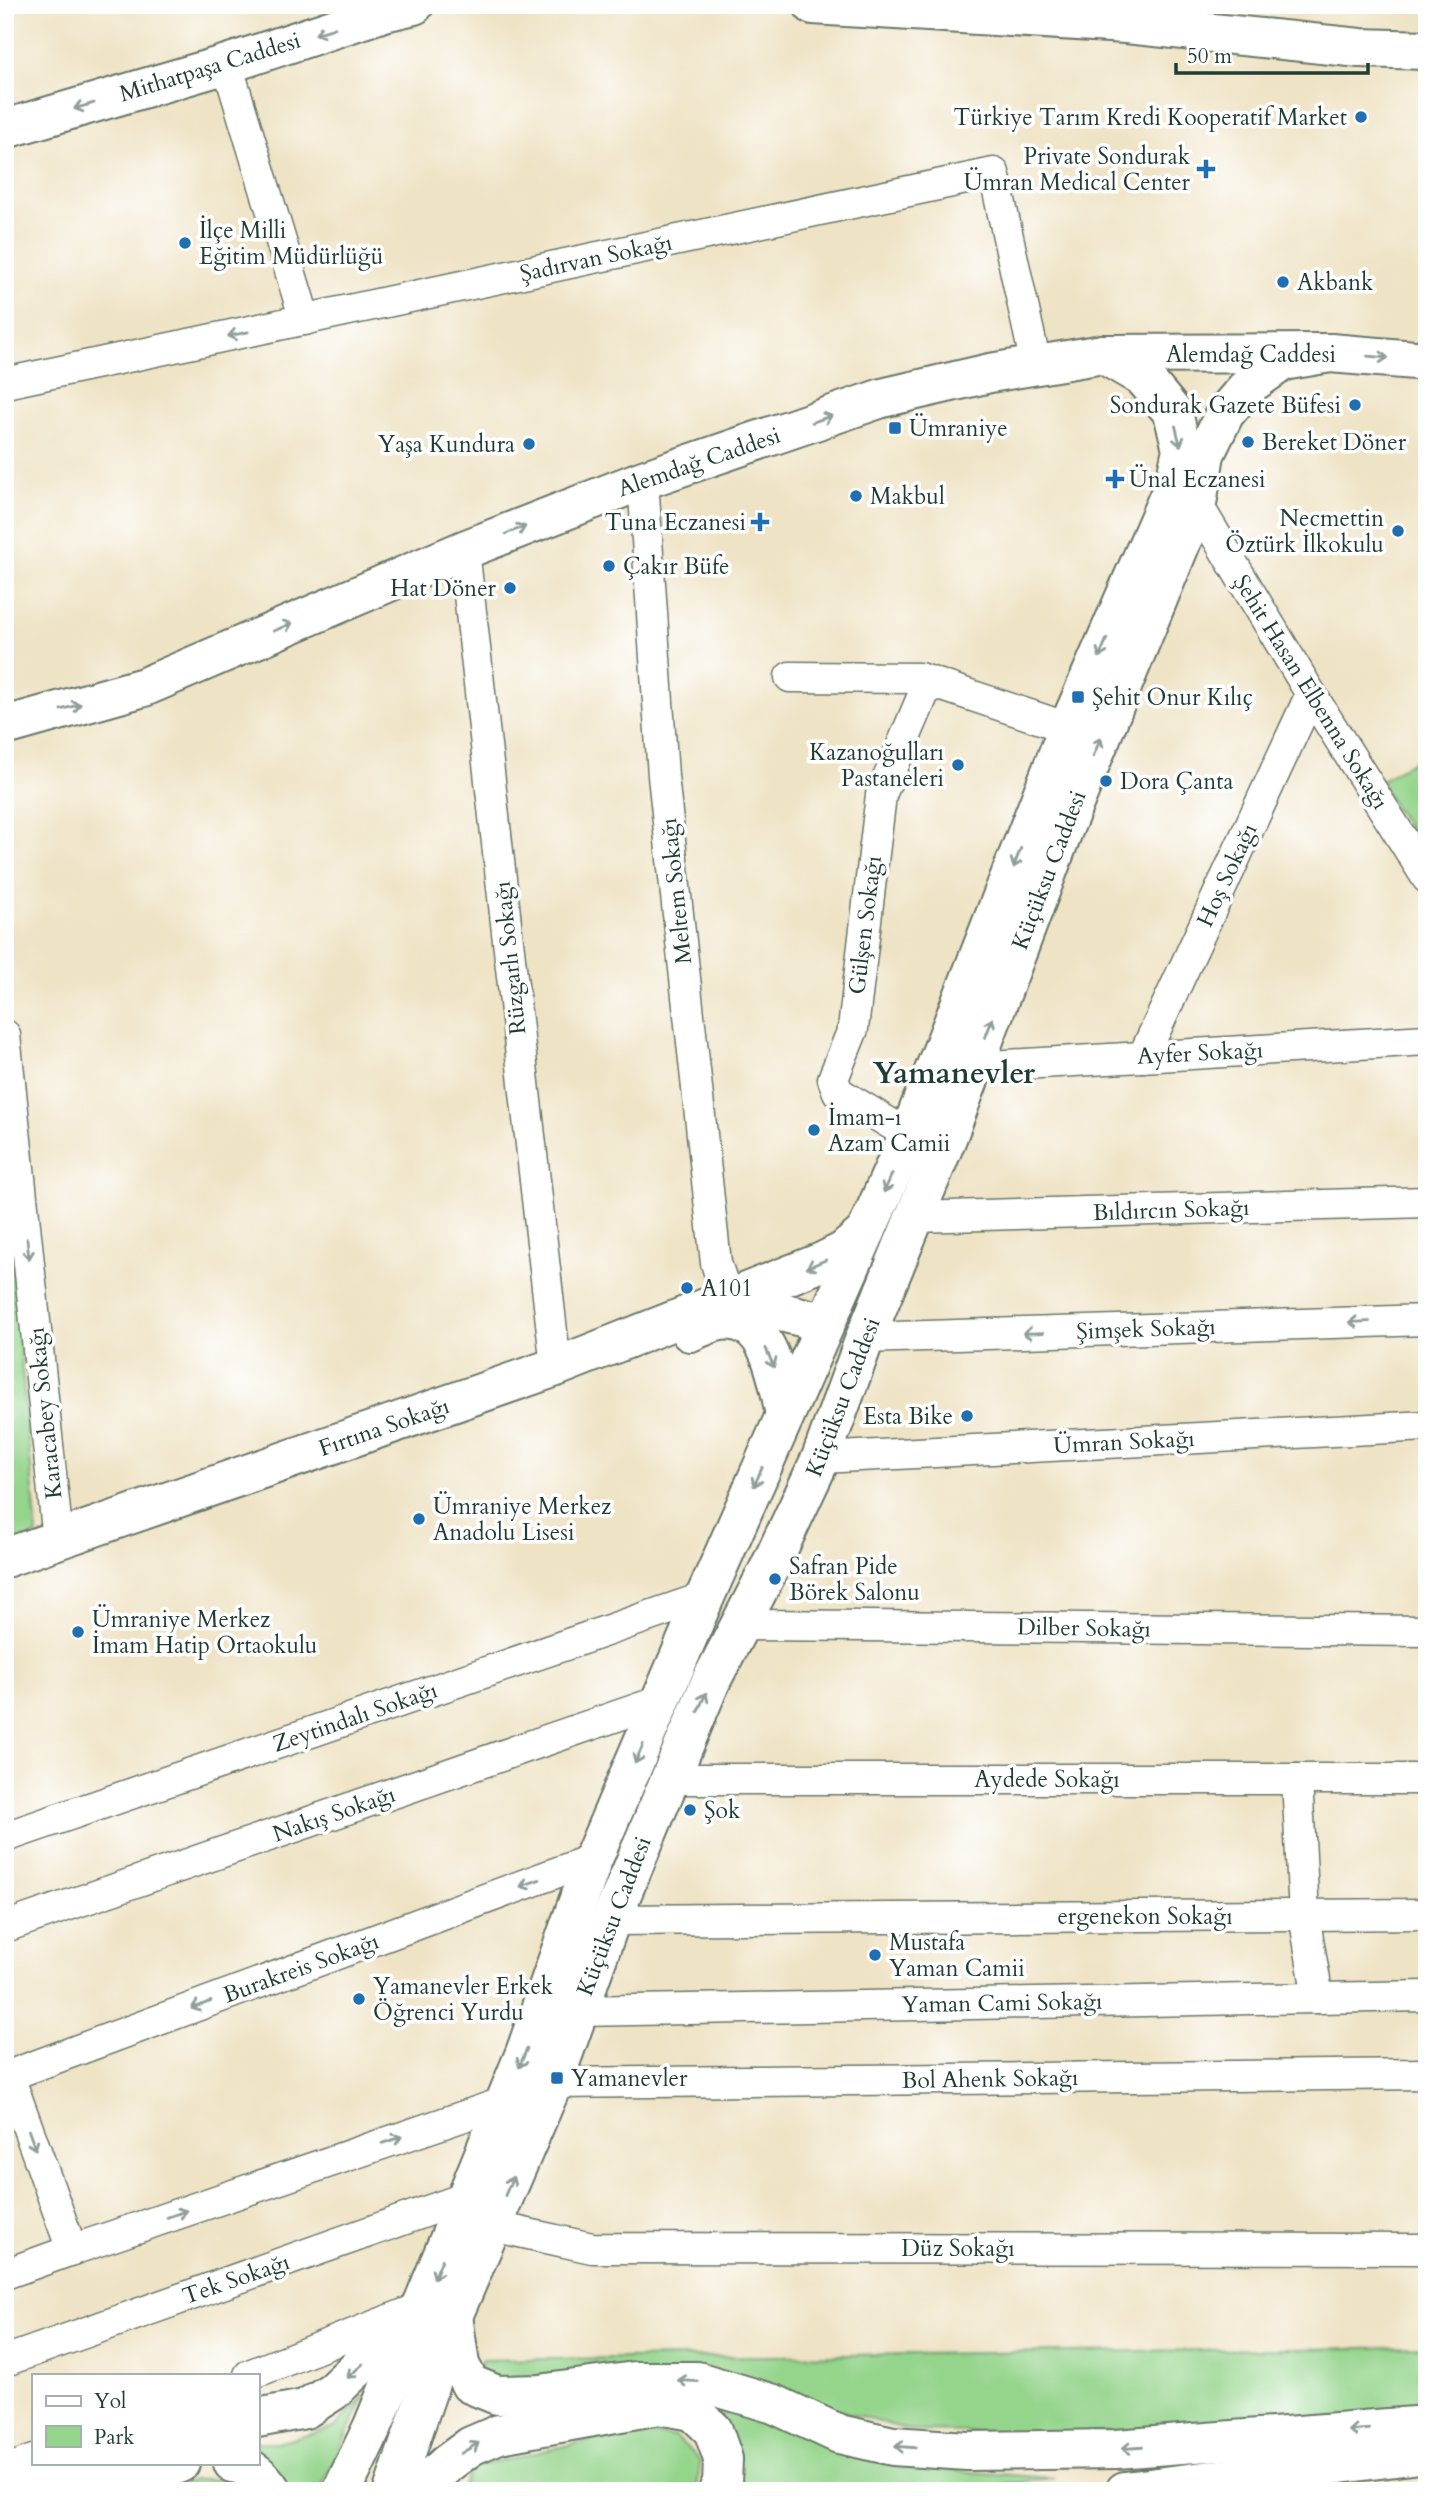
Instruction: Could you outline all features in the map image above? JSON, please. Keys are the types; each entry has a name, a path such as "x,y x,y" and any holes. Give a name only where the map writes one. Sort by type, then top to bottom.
{"main road":[{"name":"Mithatpaşa Caddesi","path":"5,129 227,64 384,12 414,5"},
{"path":"813,5 1123,14 1360,48 1427,50"},
{"name":"Alemdağ Caddesi","path":"5,726 144,687 464,550 643,480 882,398 990,373 1103,354 1330,353 1427,361"},
{"name":"Küçüksu Caddesi","path":"342,2491 373,2426 437,2312 492,2226 553,2084 560,2009 593,1859 825,1322 909,1135 957,1061 1064,828 1197,504 1205,454 1225,412 1249,386 1283,361 1330,353"},
{"name":"Küçüksu Caddesi","path":"393,2491 467,2197 505,2102 611,1920 710,1681 821,1458 865,1338 915,1217 957,1061 1069,728 1175,482 1182,449 1173,412 1144,377 1103,354"},
{"name":"Fırtına Sokağı","path":"5,1558 556,1367 822,1262 844,1251 866,1232"},
{"path":"744,1292 865,1338"},
{"path":"825,1322 846,1320 863,1312 882,1296"},
{"path":"556,1367 616,1358 719,1321 734,1320 748,1325 761,1338 776,1373 785,1415"},
{"path":"825,1322 838,1360 841,1380 839,1409"},
{"path":"259,2418 305,2409 437,2312 470,2384 497,2395 540,2394 635,2381 697,2381 774,2404 839,2434 893,2446 967,2451 1116,2449 1427,2425"},
{"path":"418,2491 471,2446 499,2434 659,2405 693,2411 713,2430 723,2459 722,2483 718,2491"},
{"path":"1125,2491 1427,2453"},
{"path":"27,2491 101,2464"},
{"path":"108,2491 177,2464"},
{"path":"238,2464 262,2476 272,2491"}],"street":[{"path":"227,64 305,320"},
{"name":"Şadırvan Sokağı","path":"5,383 994,173 1036,365"},
{"name":"Meltem Sokağı","path":"643,480 666,803 716,1264 744,1292"},
{"name":"Şehit Hasan Elbenna Sokağı","path":"1197,504 1311,694 1427,878"},
{"name":"Rüzgarlı Sokağı","path":"464,550 556,1367"},
{"path":"790,677 919,678 1069,728"},
{"name":"Gülşen Sokağı","path":"909,1135 838,1092 833,1079 853,1029 881,795 929,681"},
{"name":"Hoş Sokağı","path":"1143,1057 1311,694"},
{"name":"Karacabey Sokağı","path":"5,1035 58,1540"},
{"name":"Ayfer Sokağı","path":"957,1061 1143,1057 1427,1040"},
{"name":"Bıldırcın Sokağı","path":"915,1217 1427,1202"},
{"name":"Şimşek Sokağı","path":"865,1338 1427,1320"},
{"name":"Ümran Sokağı","path":"821,1458 1427,1426"},
{"name":"Zeytindalı Sokağı","path":"5,1837 705,1597"},
{"name":"Dilber Sokağı","path":"740,1625 1427,1631"},
{"name":"Nakış Sokağı","path":"5,1927 663,1700"},
{"name":"Aydede Sokağı","path":"668,1779 1427,1779"},
{"path":"1297,1779 1304,1915 1318,1998"},
{"name":"Burakreis Sokağı","path":"7,2077 593,1859"},
{"name":"ergenekon Sokağı","path":"611,1920 1427,1914"},
{"name":"Yaman Cami Sokağı","path":"560,2009 1427,1996"},
{"name":"Bol Ahenk Sokağı","path":"553,2084 1427,2074"},
{"path":"7,2077 72,2250"},
{"path":"5,2274 505,2102"},
{"name":"Tek Sokağı","path":"5,2361 467,2197"},
{"name":"Düz Sokağı","path":"492,2226 592,2248 1427,2249"},
{"path":"252,2374 437,2312"},
{"path":"5,2471 32,2460"}],"green space":[{"path":"1427,753 1427,859 1379,782"},
{"path":"5,1184 37,1535 5,1545"},
{"path":"1427,2347 1427,2412 1066,2434 912,2431 808,2402 516,2385 476,2373 482,2360"},
{"path":"366,2394 319,2491 285,2491 259,2461 259,2443 277,2443 334,2428"},
{"path":"704,2395 901,2467 1054,2478 949,2491 734,2491"},
{"path":"628,2431 676,2437 700,2461 697,2491 460,2491 472,2468"},
{"path":"234,2479 244,2491 164,2491 193,2480"}],"place":[{"name":"Türkiye Tarım Kredi Kooperatif Market","path":"1361,117"},
{"name":"Private Sondurak Ümran Medical Center","path":"1206,169"},
{"name":"İlçe Milli Eğitim Müdürlüğü","path":"185,243"},
{"name":"Akbank","path":"1283,282"},
{"name":"Sondurak Gazete Büfesi","path":"1355,405"},
{"name":"Ümraniye","path":"895,428"},
{"name":"Bereket Döner","path":"1248,442"},
{"name":"Yaşa Kundura","path":"529,444"},
{"name":"Ünal Eczanesi","path":"1115,479"},
{"name":"Makbul","path":"856,496"},
{"name":"Tuna Eczanesi","path":"760,522"},
{"name":"Necmettin Öztürk İlkokulu","path":"1398,531"},
{"name":"Çakır Büfe","path":"609,566"},
{"name":"Hat Döner","path":"510,588"},
{"name":"Şehit Onur Kılıç","path":"1078,697"},
{"name":"Kazanoğulları Pastaneleri","path":"958,765"},
{"name":"Dora Çanta","path":"1106,781"},
{"name":"İmam-ı Azam Camii","path":"814,1130"},
{"name":"A101","path":"687,1288"},
{"name":"Esta Bike","path":"967,1416"},
{"name":"Ümraniye Merkez Anadolu Lisesi","path":"419,1519"},
{"name":"Safran Pide Börek Salonu","path":"775,1579"},
{"name":"Ümraniye Merkez İmam Hatip Ortaokulu","path":"78,1632"},
{"name":"Şok","path":"690,1810"},
{"name":"Mustafa Yaman Camii","path":"875,1955"},
{"name":"Yamanevler Erkek Öğrenci Yurdu","path":"359,1999"},
{"name":"Yamanevler","path":"557,2078"}],"district":[{"name":"Yamanevler","path":"954,1073"}]}
